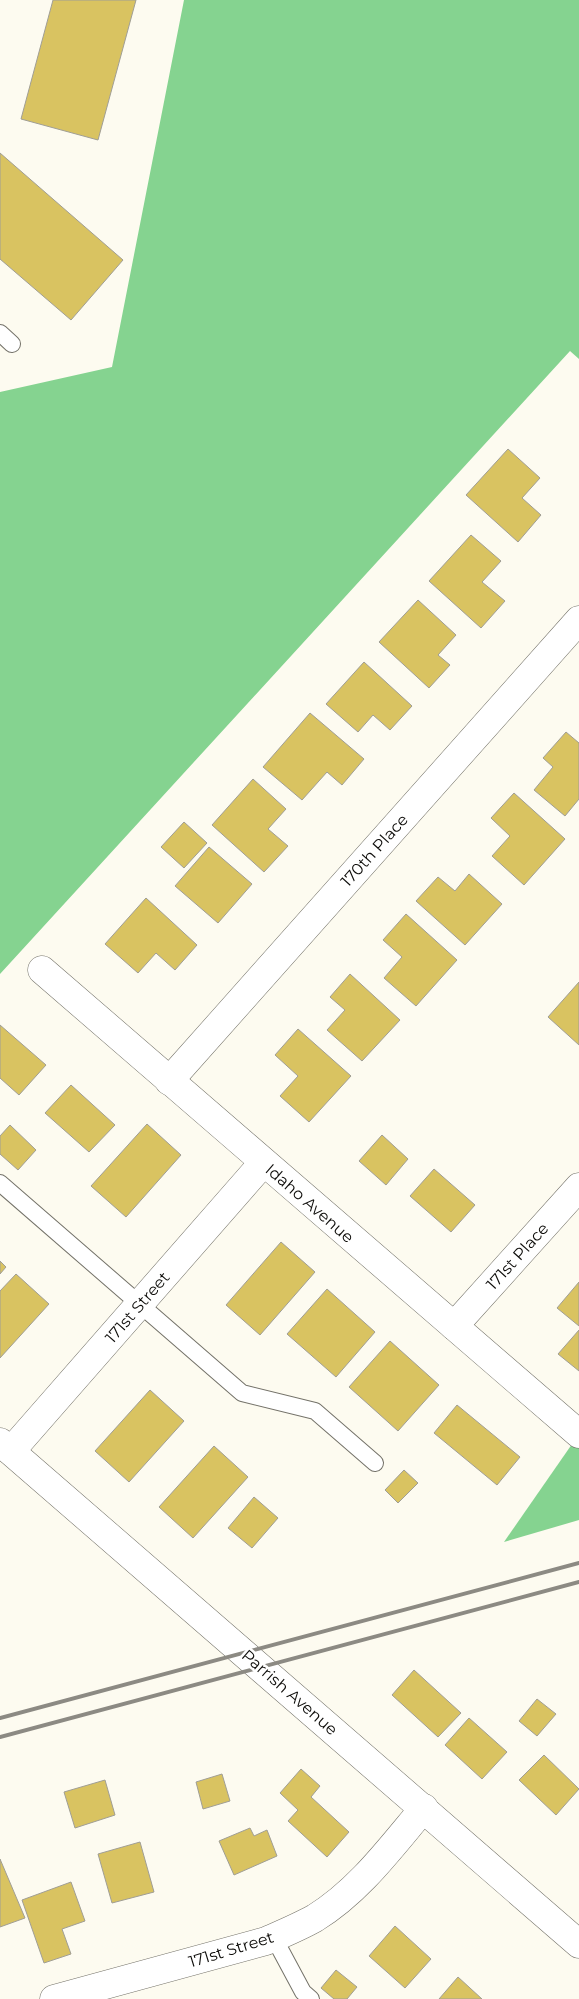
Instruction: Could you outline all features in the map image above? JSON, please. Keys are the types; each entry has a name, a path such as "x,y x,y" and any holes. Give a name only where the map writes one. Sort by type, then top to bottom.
{"street":[{"name":"170th Place","path":"169,1081 579,620"},
{"name":"Idaho Avenue","path":"42,970 263,1163 579,1434"},
{"name":"171st Street","path":"4,1451 140,1304 263,1163"},
{"name":"171st Place","path":"454,1326 579,1187"},
{"name":"Parrish Avenue","path":"4,1451 424,1808 579,1944"},
{"name":"171st Street","path":"54,1999 274,1938 316,1917 369,1872 424,1808"}],"lane":[{"path":"0,1182 242,1392 314,1411 375,1463"},
{"path":"274,1938 303,1992 311,1999"}],"green space":[{"path":"184,0 579,0 579,359 570,351 0,974 0,392 112,367"},
{"path":"579,1434 579,1520 504,1542"}],"building":[{"path":"53,0 136,0 98,140 21,119"},
{"path":"0,153 123,260 71,320 0,259"},
{"path":"508,449 540,478 522,498 541,515 518,542 466,495"},
{"path":"471,535 501,561 482,582 505,601 481,628 429,581"},
{"path":"418,600 456,635 438,655 450,665 429,688 379,642"},
{"path":"364,662 412,706 390,730 373,715 358,732 326,704"},
{"path":"310,713 364,759 342,785 327,772 302,800 263,767"},
{"path":"566,732 579,743 579,799 565,816 534,790 553,767 543,758"},
{"path":"253,779 286,809 268,829 288,846 264,872 212,825"},
{"path":"514,793 565,839 524,885 492,856 510,836 491,818"},
{"path":"184,822 207,843 184,868 161,847"},
{"path":"209,847 252,884 218,923 175,886"},
{"path":"469,874 502,904 465,945 416,901 438,877 455,891"},
{"path":"146,898 197,945 175,970 156,953 138,973 105,944"},
{"path":"406,914 457,960 416,1006 384,978 402,957 383,940"},
{"path":"350,974 400,1020 362,1061 327,1030 345,1010 330,997"},
{"path":"579,982 579,1045 548,1017"},
{"path":"0,1025 46,1065 19,1095 0,1078"},
{"path":"298,1029 351,1076 309,1122 280,1096 298,1076 275,1055"},
{"path":"71,1085 115,1125 89,1152 45,1113"},
{"path":"147,1124 181,1155 126,1217 91,1186"},
{"path":"10,1125 36,1150 18,1170 0,1154 0,1136"},
{"path":"382,1135 408,1159 386,1185 359,1161"},
{"path":"434,1169 475,1205 451,1232 410,1196"},
{"path":"281,1242 315,1272 260,1335 226,1305"},
{"path":"0,1261 6,1267 0,1274"},
{"path":"16,1274 49,1304 0,1358 0,1291"},
{"path":"579,1282 579,1326 557,1308"},
{"path":"327,1289 375,1332 336,1377 287,1334"},
{"path":"579,1330 579,1371 558,1354"},
{"path":"390,1341 439,1385 398,1431 349,1387"},
{"path":"150,1390 184,1421 129,1482 95,1451"},
{"path":"457,1405 520,1457 497,1485 434,1433"},
{"path":"214,1446 248,1477 193,1538 159,1507"},
{"path":"404,1470 418,1483 398,1503 385,1490"},
{"path":"254,1497 278,1518 252,1548 228,1528"},
{"path":"414,1670 461,1713 438,1737 392,1695"},
{"path":"537,1699 556,1714 537,1736 519,1721"},
{"path":"469,1718 507,1752 482,1779 445,1745"},
{"path":"544,1755 579,1789 556,1815 519,1780"},
{"path":"301,1769 320,1786 311,1797 349,1832 327,1857 288,1821 298,1810 280,1793"},
{"path":"222,1774 230,1801 203,1809 196,1782"},
{"path":"105,1780 115,1815 75,1828 64,1792"},
{"path":"250,1828 254,1836 267,1830 277,1856 234,1875 219,1841"},
{"path":"140,1842 154,1892 112,1903 98,1854"},
{"path":"0,1859 25,1918 0,1927"},
{"path":"71,1882 85,1921 62,1929 71,1954 44,1963 22,1900"},
{"path":"395,1926 431,1959 405,1988 369,1956"},
{"path":"336,1970 357,1987 347,1999 334,1999 321,1988"},
{"path":"458,1977 482,1999 439,1999"}],"railway":[{"path":"0,1718 579,1563"},
{"path":"0,1737 579,1582"}]}
